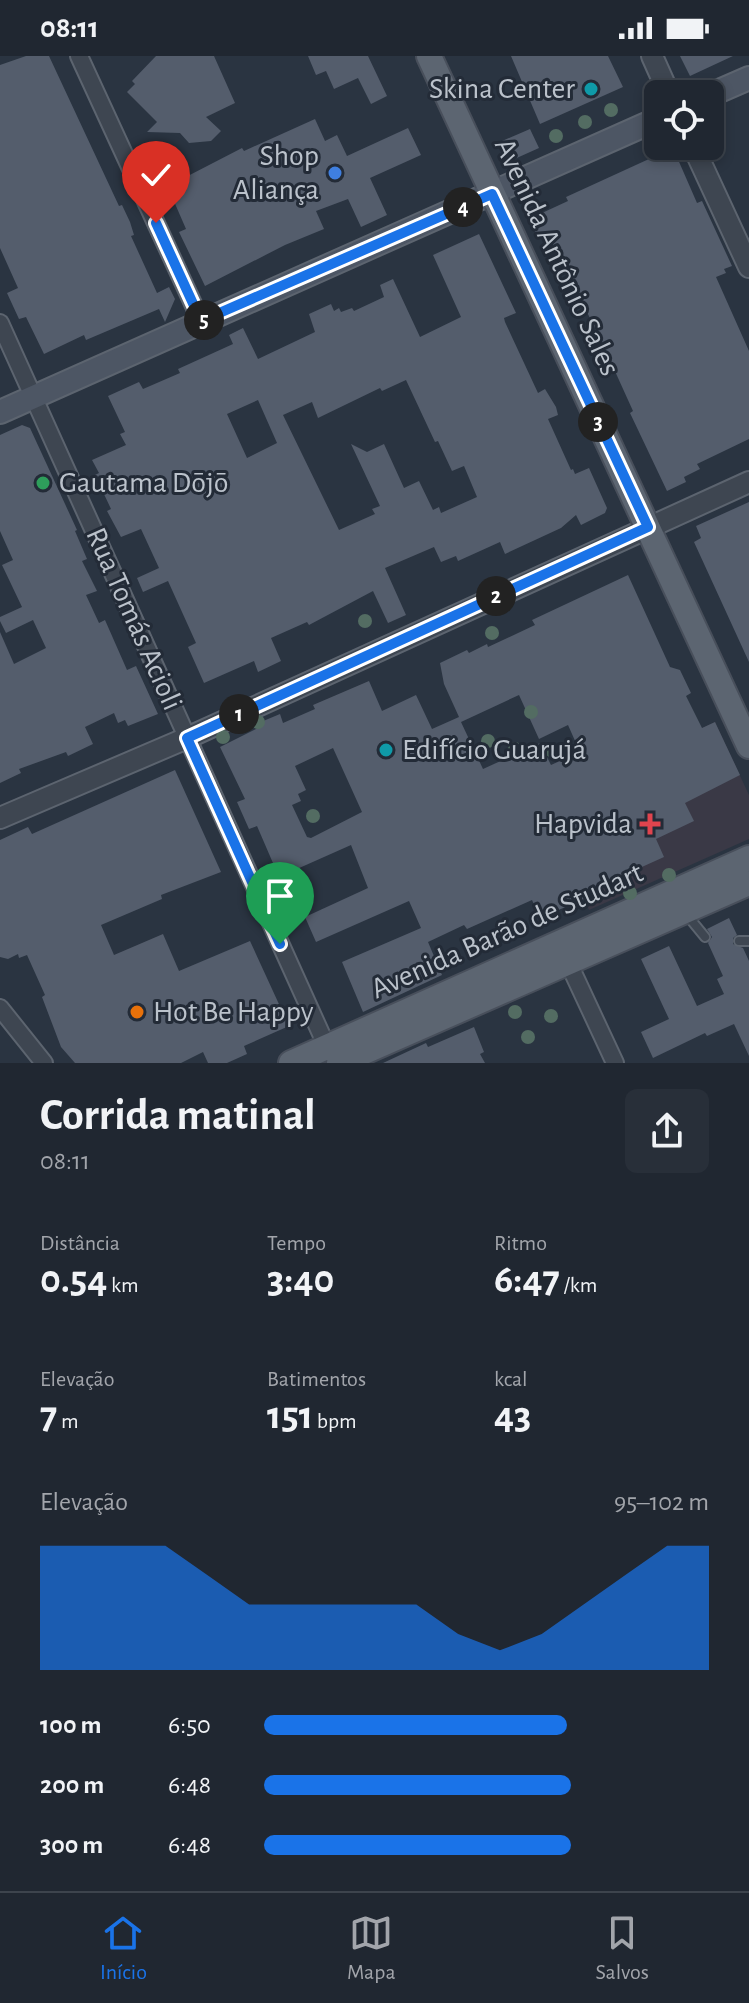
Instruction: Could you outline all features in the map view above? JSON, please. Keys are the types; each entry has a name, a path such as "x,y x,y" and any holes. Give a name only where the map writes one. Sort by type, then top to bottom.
{"main road":[{"name":"Avenida Antônio Sales","path":"429,56 749,746"},
{"path":"724,89 749,78"},
{"path":"0,412 644,125"},
{"name":"Avenida Barão de Studart","path":"333,1055 749,858"},
{"name":"Avenida Barão de Studart","path":"291,1063 333,1055 568,962 749,883"}],"street":[{"path":"79,56 201,321"},
{"path":"652,56 663,80"},
{"path":"699,160 749,267"},
{"name":"Rua Tomás Acioli","path":"0,323 333,1055"},
{"path":"0,818 187,738 749,482"},
{"path":"568,962 615,1063"},
{"path":"0,1008 44,1063"}],"lane":[{"path":"685,911 705,937"}],"shaded area":[{"name":"Hapvida","path":"715,722 749,795 749,839 589,910 530,775 579,752 592,782"}],"building":[{"path":"26,56 49,56 119,206 122,205 130,222 134,235 131,236 157,293 169,287 175,299 165,322 159,309 86,340 84,335 44,354 26,317 19,319 7,293 18,288 0,248 0,65"},
{"path":"156,56 214,56 235,103 206,117 221,131 211,141 189,143 180,133 147,132 157,122 127,92 135,84 132,81"},
{"path":"308,56 368,56 387,96 371,104 358,78 334,89 326,71 316,75"},
{"name":"Skina Center","path":"511,56 608,56 623,87 540,124"},
{"path":"680,56 733,56 690,76"},
{"path":"315,119 325,141 337,135 347,156 408,128 421,155 370,178 387,215 361,227 348,199 316,211 324,229 285,245 205,286 179,232 186,229 166,183 181,176 182,179 242,148 244,151"},
{"path":"530,129 539,148 510,161 502,141"},
{"path":"647,160 678,160 697,203 702,201 732,266 716,277 749,351 749,439 697,464 700,469 684,477 686,482 667,491 630,413 633,411 604,347 586,310 583,311 547,231 537,236 529,219 568,201 566,197"},
{"path":"479,234 516,313 504,318 505,322 538,393 545,389 556,407 558,415 548,419 571,470 575,474 589,468 607,508 605,513 581,525 576,515 561,528 505,554 500,542 458,561 456,556 441,562 434,547 385,568 406,615 388,623 373,591 309,625 307,622 271,638 281,661 258,672 254,661 204,683 188,647 196,643 168,581 143,592 137,578 159,568 141,529 121,537 107,511 111,509 95,475 99,473 92,460 126,445 120,434 125,432 108,396 139,382 143,389 180,373 178,369 233,344 229,335 243,328 258,359 315,332 309,314 331,304 334,311 352,308 354,311 384,297 380,285 393,279 420,337 461,317 433,255","holes":["406,380 452,471 464,466 477,497 441,513 439,507 433,510 419,481 404,488 384,444 367,452 351,444 380,506 372,509 375,514 339,530 283,415 312,402 318,418 380,388 382,391","258,400 277,443 247,458 227,414"]},
{"path":"22,425 30,428 77,530 87,559 82,561 97,591 86,595 99,623 105,620 127,670 136,666 158,714 128,726 125,720 118,723 114,713 85,727 93,744 68,756 66,752 19,769 21,773 0,783 0,632 14,664 46,648 33,620 6,633 0,621 0,617 22,607 2,565 13,560 0,531 0,435"},
{"path":"749,502 749,662 694,542 701,538 696,526"},
{"path":"628,575 670,667 680,670 691,693 686,696 702,728 715,722 740,775 685,803 694,821 656,839 664,857 582,894 584,899 540,918 532,900 467,929 464,925 428,942 442,975 363,1012 342,962 421,928 409,901 316,942 305,917 368,888 351,845 279,877 257,826 249,829 237,802 245,799 220,747 258,728 256,724 280,714 283,723 315,709 313,705 369,681 382,711 416,695 432,729 459,717 444,684 440,663 467,650 469,653 487,644 488,647 535,625 532,620","holes":["519,695 539,739 568,725 580,752 551,765 540,743 483,769 461,722","333,748 362,812 311,838 307,837 292,805 301,801 298,794 306,790 295,766"]},
{"path":"175,770 221,872 161,895 162,899 101,925 114,955 163,934 179,971 250,941 289,1026 244,1046 247,1054 227,1063 208,1063 203,1052 181,1063 75,1063 61,1047 42,997 45,995 27,955 19,958 18,954 8,959 0,957 0,840 28,827 32,834"},
{"path":"729,918 737,935 733,938 733,944 743,948 749,961 749,1056 734,1024 707,1036 705,1033 653,1058 641,1032 669,1019 641,959 669,946 697,1006 724,994 717,979 723,976 708,943 712,937 707,929"},
{"path":"474,1027 485,1063 383,1063 426,1043 428,1047"}],"place":[{"name":"Skina Center","path":"591,89"},
{"name":"Shop Aliança","path":"335,173"},
{"name":"Gautama Dōjō","path":"43,483"},
{"name":"Edifício Guarujá","path":"386,750"},
{"name":"Hapvida","path":"650,824"},
{"name":"Hot Be Happy","path":"137,1012"}],"route":[{"path":"156,223 201,321 492,194 648,527 187,738 280,944"}]}
